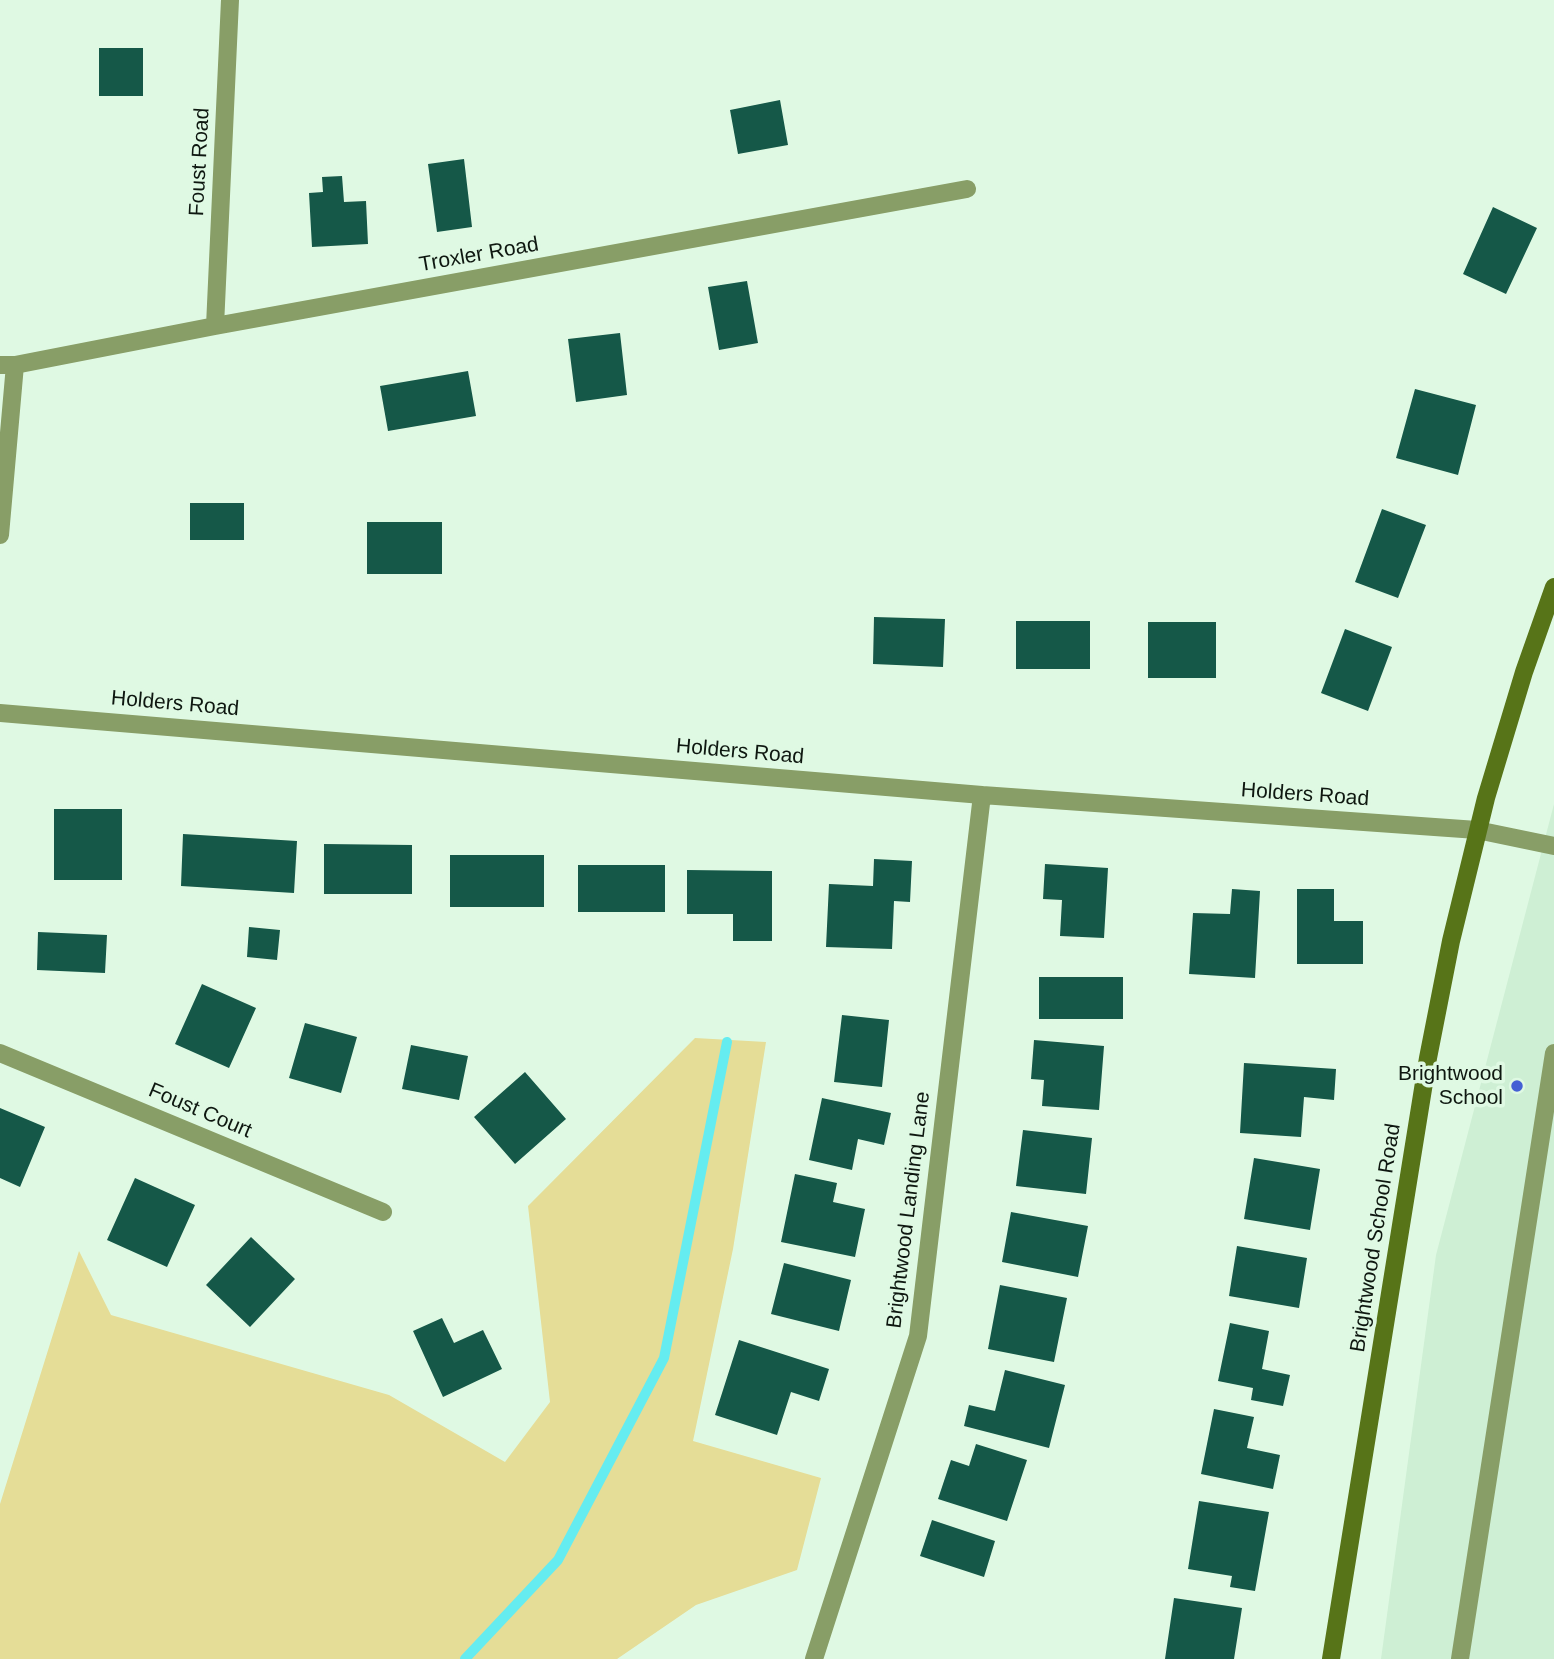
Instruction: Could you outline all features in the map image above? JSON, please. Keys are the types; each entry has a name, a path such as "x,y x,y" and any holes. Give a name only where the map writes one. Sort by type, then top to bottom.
{"main road":[{"name":"Brightwood School Road","path":"1331,1659 1428,1058 1451,941 1477,830 1524,672 1554,587"}],"street":[{"name":"Foust Road","path":"215,326 230,0"},
{"name":"Troxler Road","path":"7,365 967,189"},
{"path":"0,535 7,365"},
{"name":"Holders Road","path":"0,713 982,794 1477,830 1554,846"},
{"name":"Brightwood Landing Lane","path":"814,1659 918,1336 982,794"},
{"name":"Foust Court","path":"0,1053 383,1212"},
{"path":"1460,1659 1554,1053"}],"shaded area":[{"name":"Brightwood School","path":"1554,804 1554,1659 1381,1659 1436,1255"},
{"path":"695,1038 766,1042 733,1249 693,1441 821,1478 797,1570 696,1605 617,1659 0,1659 0,1504 79,1251 111,1315 389,1395 505,1462 550,1402 528,1206"}],"building":[{"path":"99,48 143,48 143,96 99,96"},
{"path":"780,100 788,145 738,154 730,110"},
{"path":"464,159 472,227 437,232 428,164"},
{"path":"342,176 344,202 366,201 368,244 312,247 309,193 323,192 322,177"},
{"path":"1493,207 1537,228 1506,294 1463,274"},
{"path":"747,281 758,343 719,350 708,287"},
{"path":"620,333 627,395 576,402 568,339"},
{"path":"468,371 476,416 388,431 380,386"},
{"path":"1415,389 1476,405 1458,475 1396,458"},
{"path":"190,503 244,503 244,540 190,540"},
{"path":"1382,509 1426,525 1398,598 1355,582"},
{"path":"367,522 442,522 442,574 367,574"},
{"path":"874,617 945,619 943,667 873,664"},
{"path":"1016,621 1090,621 1090,669 1016,669"},
{"path":"1148,622 1216,622 1216,678 1148,678"},
{"path":"1345,629 1392,647 1368,711 1321,693"},
{"path":"54,809 122,809 122,880 54,880"},
{"path":"183,834 297,841 294,893 181,886"},
{"path":"324,844 412,845 412,894 324,894"},
{"path":"450,855 544,855 544,907 450,907"},
{"path":"874,859 912,861 910,902 894,901 892,949 826,947 829,884 873,886"},
{"path":"1045,864 1108,868 1104,938 1060,936 1062,900 1043,899"},
{"path":"578,865 665,865 665,912 578,912"},
{"path":"687,870 772,871 772,941 733,941 733,914 687,914"},
{"path":"1232,889 1260,891 1255,978 1189,974 1193,913 1230,914"},
{"path":"1297,889 1334,889 1334,921 1363,921 1363,964 1297,964"},
{"path":"249,927 280,930 277,960 247,957"},
{"path":"38,932 107,935 105,973 37,970"},
{"path":"1039,977 1123,977 1123,1019 1039,1019"},
{"path":"202,984 256,1008 229,1068 175,1044"},
{"path":"842,1015 889,1020 882,1087 834,1082"},
{"path":"305,1023 357,1037 341,1093 289,1078"},
{"path":"1034,1040 1104,1046 1099,1110 1042,1106 1044,1080 1031,1079"},
{"path":"411,1045 468,1056 459,1100 402,1089"},
{"path":"1244,1063 1336,1069 1334,1100 1304,1097 1301,1137 1240,1133"},
{"path":"525,1072 566,1119 515,1164 474,1117"},
{"path":"822,1098 891,1113 884,1145 858,1139 852,1170 809,1160"},
{"path":"0,1108 45,1127 20,1187 0,1178"},
{"path":"1023,1130 1092,1138 1086,1194 1016,1186"},
{"path":"1254,1158 1320,1169 1310,1230 1244,1219"},
{"path":"795,1174 837,1183 833,1202 865,1209 855,1257 781,1242"},
{"path":"135,1178 195,1205 167,1267 107,1240"},
{"path":"1011,1212 1088,1226 1078,1277 1002,1262"},
{"path":"251,1237 295,1279 250,1327 206,1285"},
{"path":"1237,1246 1307,1258 1299,1308 1229,1296"},
{"path":"784,1263 851,1280 839,1331 771,1314"},
{"path":"1000,1285 1067,1298 1054,1362 988,1349"},
{"path":"442,1318 454,1343 483,1330 502,1369 443,1397 413,1331"},
{"path":"1230,1323 1269,1331 1262,1369 1290,1375 1283,1406 1251,1400 1253,1388 1218,1381"},
{"path":"739,1340 829,1369 819,1401 791,1392 777,1435 715,1415"},
{"path":"1005,1370 1065,1385 1049,1448 964,1426 969,1405 995,1411"},
{"path":"1214,1409 1254,1417 1247,1448 1280,1455 1273,1489 1201,1474"},
{"path":"976,1444 1027,1460 1007,1521 938,1499 951,1460 969,1466"},
{"path":"1199,1501 1269,1512 1255,1591 1230,1587 1232,1576 1188,1569"},
{"path":"932,1520 995,1541 984,1577 920,1556"},
{"path":"1174,1598 1242,1608 1234,1659 1165,1659"}],"waterway":[{"path":"465,1659 558,1560 664,1358 727,1042"}],"place":[{"name":"Brightwood School","path":"1517,1086"}]}
